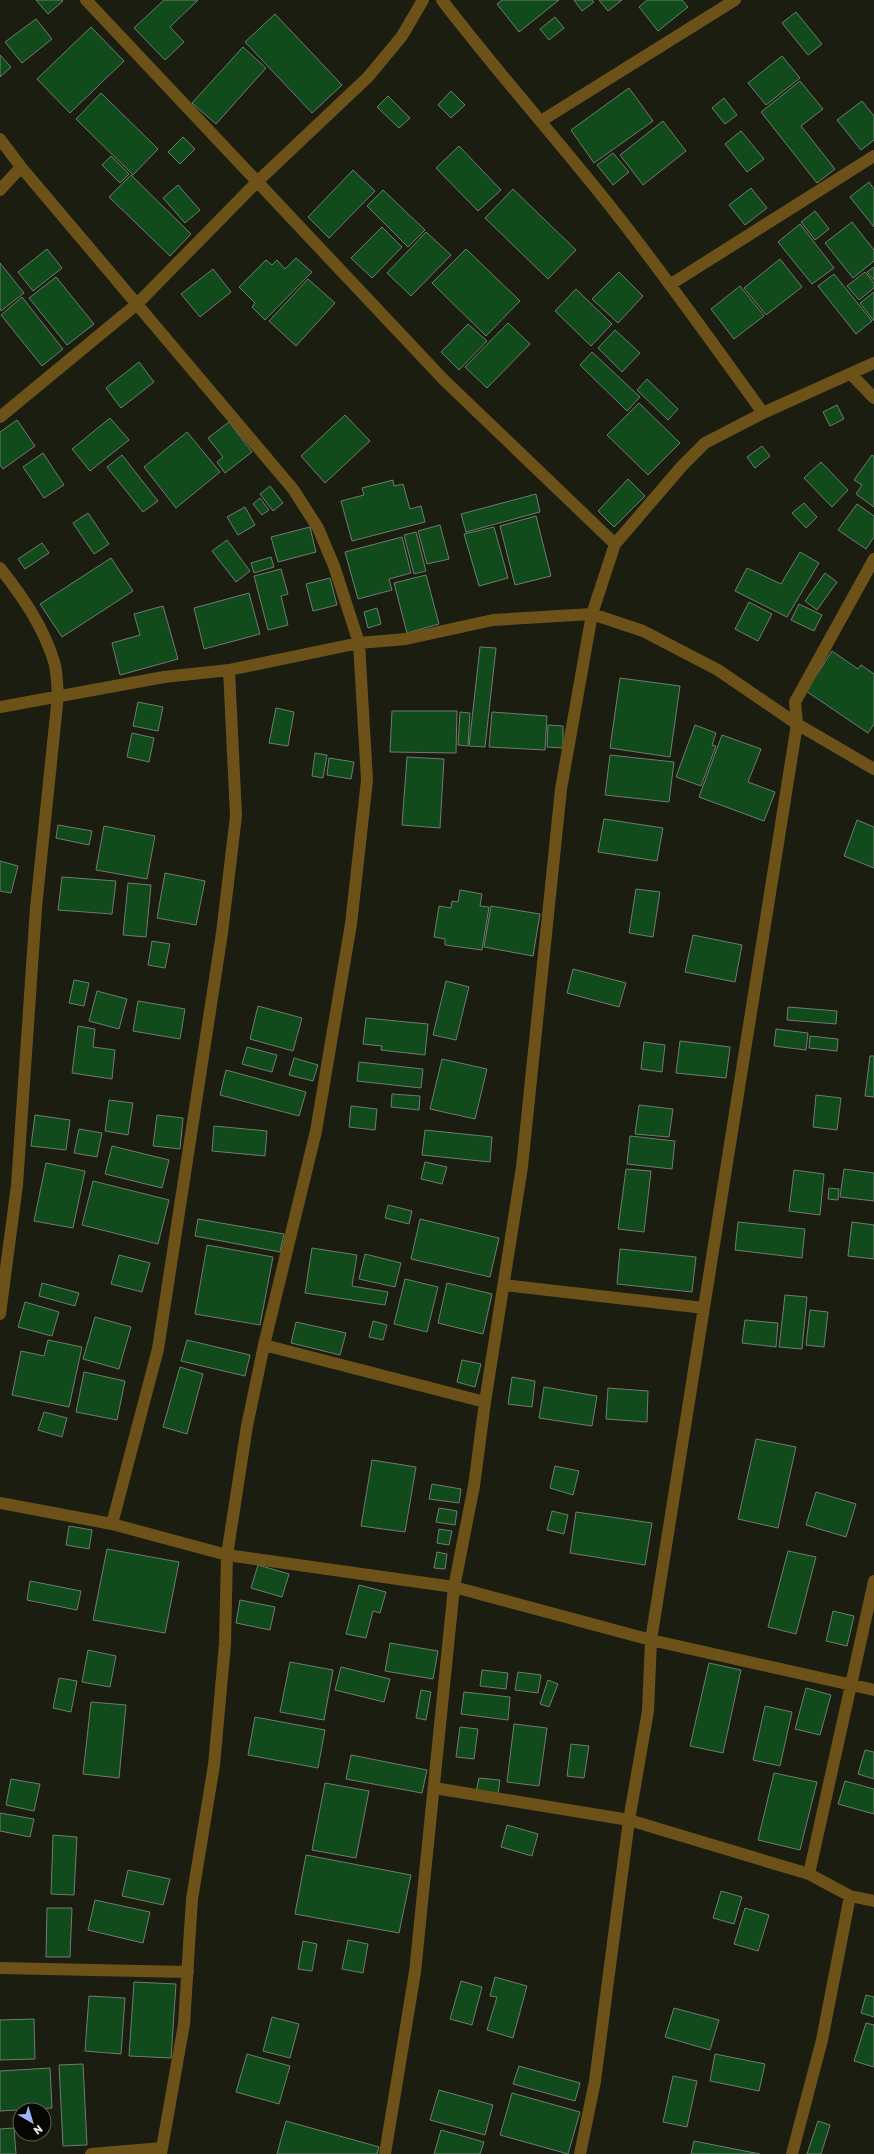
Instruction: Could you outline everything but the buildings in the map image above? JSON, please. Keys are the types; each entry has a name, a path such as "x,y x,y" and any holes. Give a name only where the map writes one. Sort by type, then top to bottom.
{"street":[{"path":"86,0 444,380 615,544"},
{"path":"0,417 137,304 257,182 368,77 402,36 423,0"},
{"path":"442,0 502,77 541,121 671,284 763,413"},
{"path":"541,121 735,0"},
{"path":"0,139 21,167 293,488 318,528 334,566 359,643 367,780 351,924 316,1131 264,1345 247,1426 227,1555 225,1644 214,1764 192,1899 184,2024 162,2151 91,2154"},
{"path":"671,284 874,156"},
{"path":"0,190 21,167"},
{"path":"385,2154 415,1972 454,1587 474,1486 485,1402 522,1167 561,789 592,614 615,544 682,466 705,443 763,413 874,363"},
{"path":"851,374 874,398"},
{"path":"580,2154 595,2081 629,1820 648,1710 651,1640 797,724 795,702 874,559"},
{"path":"0,568 41,628 55,666 58,696 36,908 17,1185 0,1314"},
{"path":"0,707 164,677 229,670 359,643 406,639 493,620 592,614 643,631 718,670 797,724 874,769"},
{"path":"112,1524 158,1348 222,933 236,816 229,670"},
{"path":"504,1285 704,1308"},
{"path":"264,1345 485,1402"},
{"path":"0,1503 112,1524 227,1555 454,1587 651,1640 874,1690"},
{"path":"809,1874 874,1581"},
{"path":"434,1788 629,1820 809,1874 850,1896 874,1901"},
{"path":"792,2154 822,2040 850,1896"},
{"path":"0,1968 188,1972"}]}
